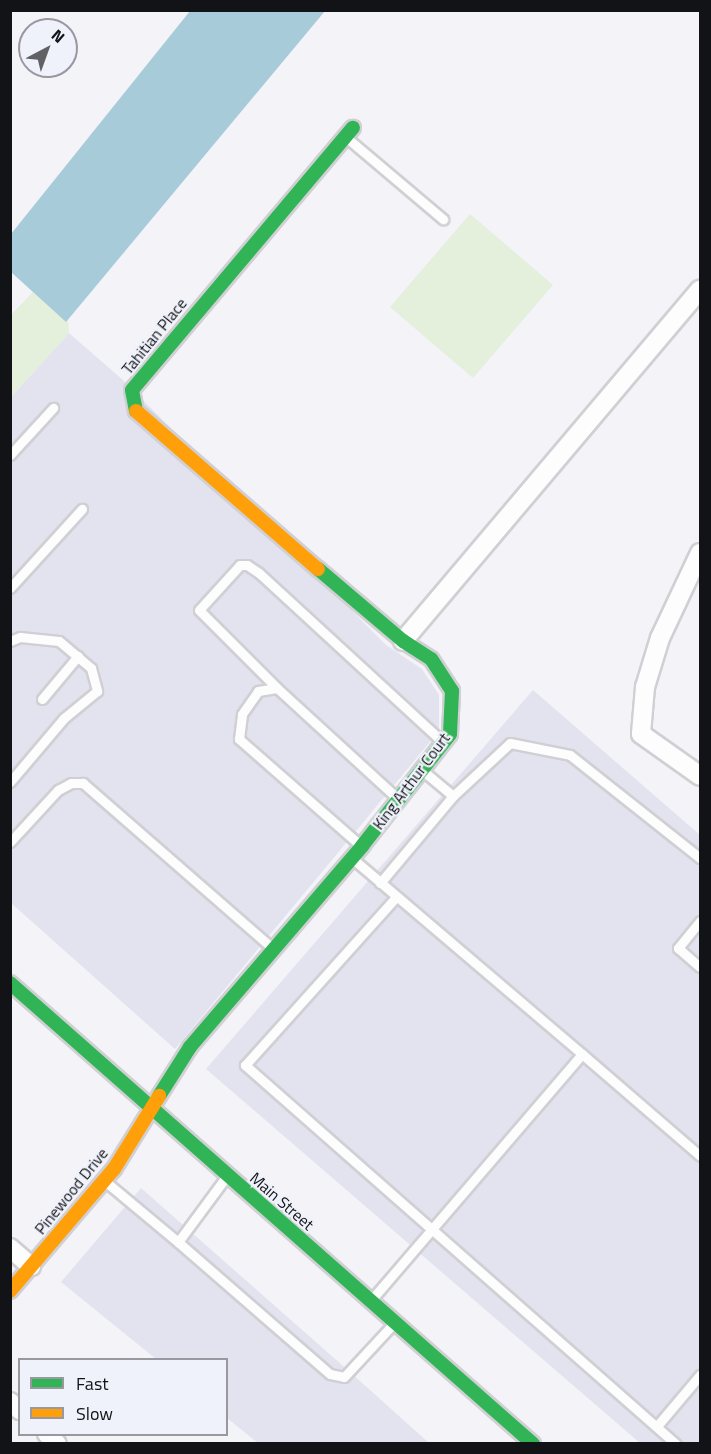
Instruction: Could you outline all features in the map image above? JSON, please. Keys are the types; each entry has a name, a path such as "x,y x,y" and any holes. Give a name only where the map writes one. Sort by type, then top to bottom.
{"street":[{"name":"Tahitian Place","path":"349,133 132,390 137,415 403,641"},
{"path":"403,641 700,290"},
{"path":"700,553 660,638 645,687 641,734 700,776"},
{"name":"King Arthur Court","path":"151,1108 190,1047 272,948 362,846 397,798 450,734 452,691 431,659 403,641"},
{"name":"Main Street","path":"10,983 533,1443"},
{"name":"Pinewood Drive","path":"10,1291 104,1180 151,1108"},
{"path":"10,1248 31,1266"}],"lane":[{"path":"349,133 444,219"},
{"path":"10,455 53,408"},
{"path":"10,588 82,509"},
{"path":"397,798 277,688 199,610 240,565 247,565 259,573 443,742"},
{"path":"10,641 20,637 59,641 91,668 97,690 64,718 10,782"},
{"path":"42,699 78,656"},
{"path":"277,688 258,691 242,714 239,739 362,846"},
{"path":"380,883 453,796 510,743 570,755 700,858"},
{"path":"422,769 453,796"},
{"path":"10,843 58,790 71,783 83,783 272,948"},
{"path":"351,857 700,1156"},
{"path":"396,897 245,1065 676,1443"},
{"path":"700,921 678,948 700,968"},
{"path":"371,1301 582,1054"},
{"path":"178,1242 228,1175"},
{"path":"104,1180 330,1374 344,1377 395,1322"},
{"path":"657,1426 700,1375"}],"shaded area":[{"path":"69,333 124,381 386,645 422,669 439,695 439,731 175,1049 11,903 11,397"},
{"path":"533,690 700,835 700,1443 640,1443 206,1069"},
{"path":"141,1188 429,1443 258,1443 228,1419 228,1358 155,1358 61,1282"}],"green space":[{"path":"470,214 553,285 473,378 390,307"},
{"path":"33,292 66,322 68,319 69,333 11,397 11,315"}],"water":[{"path":"190,11 325,11 66,322 11,272 11,234"}],"traffic: fast":[{"path":"136,411 132,390 353,128"},
{"path":"159,1096 190,1047 362,846 450,734 452,691 431,659 403,641 318,569"},
{"path":"10,983 533,1444"}],"traffic: slow":[{"path":"136,411 318,569"},
{"path":"10,1291 114,1169 159,1096"}]}
